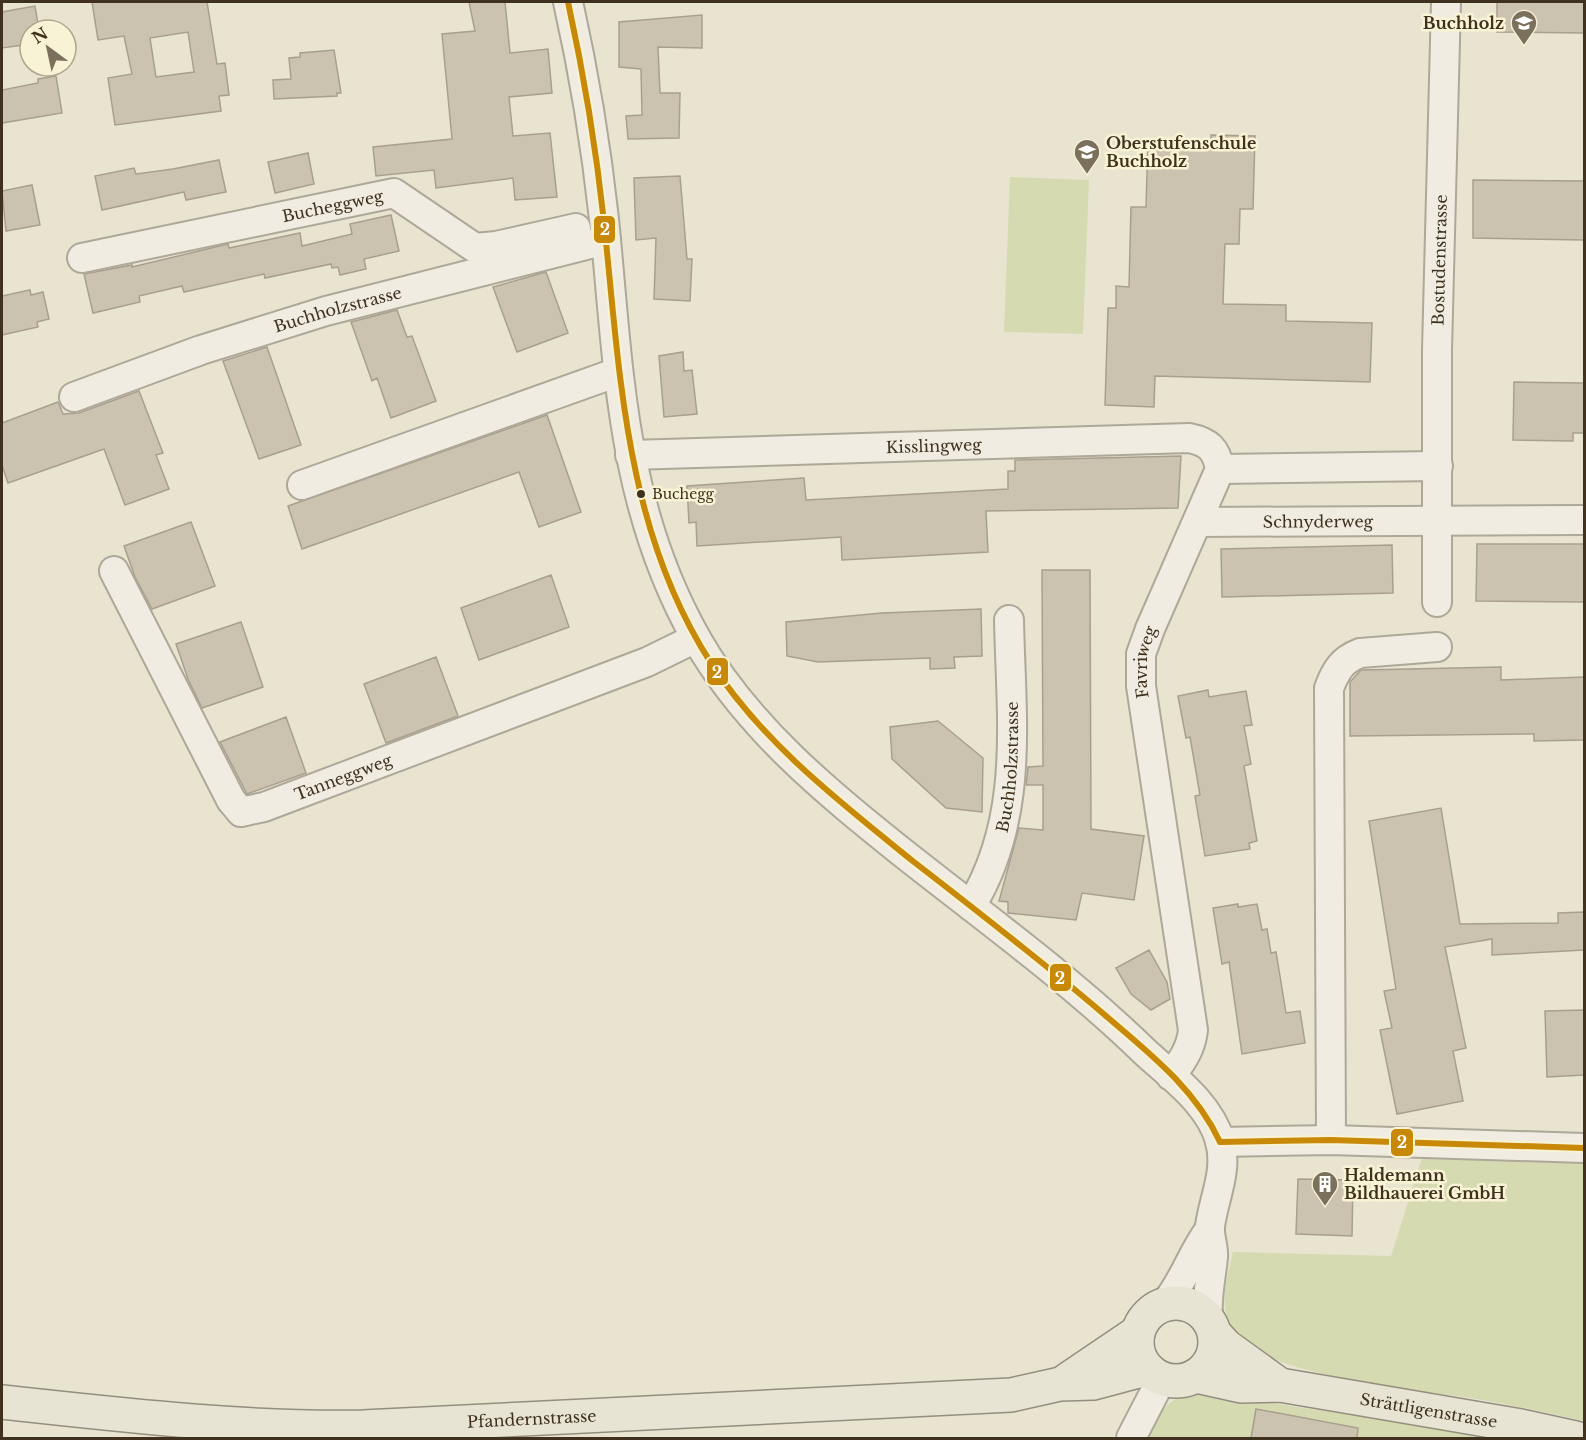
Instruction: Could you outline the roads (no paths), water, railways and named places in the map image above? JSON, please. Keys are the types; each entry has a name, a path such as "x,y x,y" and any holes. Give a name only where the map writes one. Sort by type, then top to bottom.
{"main road":[{"path":"1164,1305 1188,1305 1211,1327 1212,1358 1196,1376 1174,1381 1156,1375 1139,1353 1138,1332 1144,1320 1152,1311 1164,1305"},
{"name":"Strättligenstrasse","path":"1211,1327 1226,1346 1280,1385"},
{"name":"Pfandernstrasse","path":"1060,1384 1138,1332"},
{"name":"Pfandernstrasse","path":"2,1402 173,1421 303,1428 351,1427 1011,1395 1060,1384 1093,1383 1138,1371 1156,1375"},
{"name":"Strättligenstrasse","path":"1196,1376 1241,1386 1280,1385 1521,1426 1576,1438"}],"street":[{"path":"568,2 590,111 605,231 618,372 630,455 649,531 670,585 696,638 740,702 778,745 855,814 1094,1006 1171,1076 1207,1114 1220,1142 1222,1167 1210,1229 1214,1256 1206,1300 1211,1327"},
{"name":"Bostudenstrasse","path":"1438,519 1437,350 1446,2"},
{"name":"Bucheggweg","path":"82,258 394,193 475,248 605,231"},
{"name":"Buchholzstrasse","path":"74,397 201,350 327,311 605,231"},
{"path":"302,485 618,372"},
{"name":"Kisslingweg","path":"630,455 1189,438 1205,441 1211,447 1217,454 1220,469"},
{"path":"1220,469 1438,466"},
{"name":"Favriweg","path":"1171,1076 1186,1056 1192,1042 1192,1030 1141,686 1142,654 1150,629 1220,469"},
{"path":"1437,602 1438,519"},
{"name":"Schnyderweg","path":"1198,522 1584,520"},
{"name":"Tanneggweg","path":"114,571 231,800 241,812 264,807 614,674 696,638"},
{"name":"Buchholzstrasse","path":"971,906 999,843 1006,821 1012,786 1009,620"},
{"path":"1331,1140 1329,688 1338,666 1352,656 1360,653 1437,647"},
{"path":"1220,1142 1331,1140 1584,1148"},
{"path":"1164,1305 1180,1286 1194,1249 1210,1229"},
{"path":"1131,1438 1156,1375"}],"place":[{"name":"Buchholz","path":"1524,46"},
{"name":"Oberstufenschule Buchholz","path":"1087,175"},
{"name":"Buchegg","path":"641,494"},
{"name":"Haldemann Bildhauerei GmbH","path":"1325,1207"}]}
